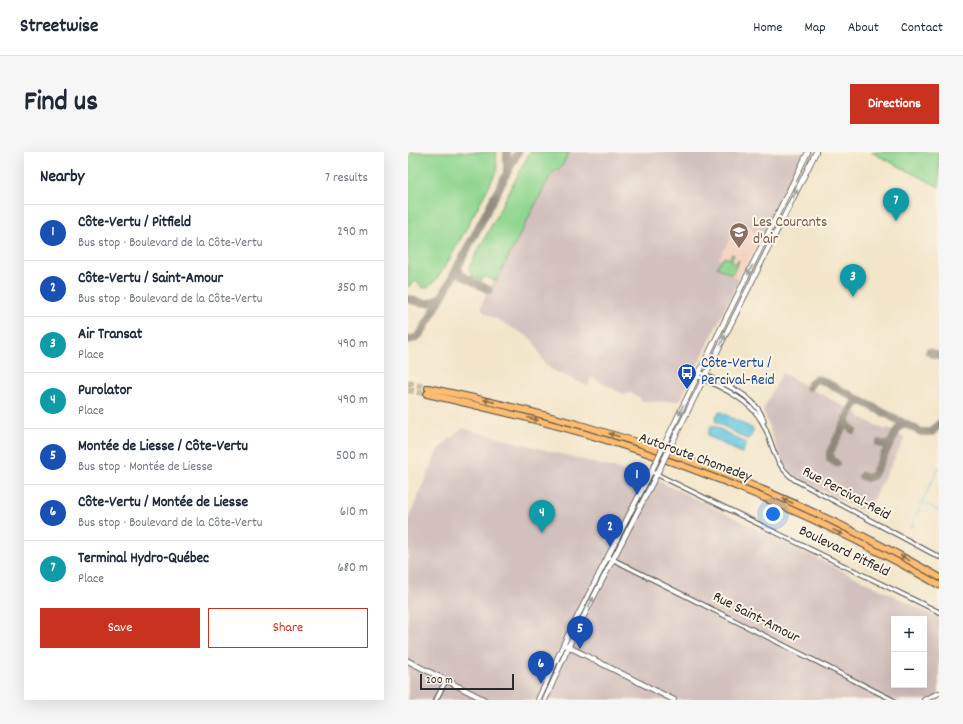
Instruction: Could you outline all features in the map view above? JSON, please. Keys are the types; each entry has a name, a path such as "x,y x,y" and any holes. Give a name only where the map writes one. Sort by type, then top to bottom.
{"highway":[{"name":"Autoroute Chomedey","path":"428,388 509,406 562,420 619,437 698,464 766,491 838,524 939,577"},
{"name":"Autoroute Chomedey","path":"427,394 562,427 621,444 681,465 801,514 865,545 939,585"},
{"path":"917,573 939,589"}],"street":[{"path":"654,473 655,464 697,376 808,152"},
{"path":"538,700 654,473 660,466 671,446 816,152"},
{"name":"Rue Percival-Reid","path":"700,372 704,377"},
{"name":"Rue Percival-Reid","path":"697,376 704,377 750,400 761,413 778,462 785,472 795,480 939,557"},
{"name":"Boulevard Pitfield","path":"654,473 939,612"},
{"name":"Rue Saint-Amour","path":"610,559 893,700"},
{"path":"545,700 566,646"},
{"path":"566,646 674,700"},
{"path":"408,661 485,700"},
{"path":"436,700 446,680"},
{"path":"924,700 939,692"}],"shaded area":[{"path":"558,152 804,152 763,235 737,220 729,236 731,237 719,258 721,260 717,267 739,280 680,401 650,402 640,400 641,398 631,393 623,394 591,377 588,386 552,370 545,364 533,341 529,337 483,312 481,306"},
{"name":"Les Courants d'air","path":"737,220 762,235 739,280 717,267 721,260 719,259"},
{"path":"782,373 860,415 860,417 885,430 887,428 905,438 866,513 798,478 781,460 763,410"},
{"path":"462,428 644,476 661,482 939,618 939,700 408,700 408,519 438,450"}],"green space":[{"path":"412,152 496,152 497,171 452,255 437,279 428,287 423,288 416,281 408,287 408,159"},
{"path":"530,152 569,152 561,168 550,176 496,281 484,276 482,280 471,275 469,268"},
{"path":"871,152 939,152 939,187"},
{"path":"732,254 734,255 731,261 736,264 738,260 739,261 732,275 717,267 721,260 725,257 729,259"}],"water":[{"path":"721,412 753,429 750,438 747,439 716,422 715,420 718,413"},
{"path":"711,426 714,426 746,443 743,452 741,453 708,436"}],"waterway":[{"path":"911,528 939,467"},
{"path":"922,502 939,511"}],"taxiway":[{"path":"507,152 507,171"},
{"path":"408,340 416,338 421,333 444,293 518,152"},
{"path":"459,264 458,269 461,275 489,290"},
{"path":"408,299 429,303 441,297"},
{"path":"929,352 939,356"},
{"path":"809,387 815,380 821,380 921,432 932,432 939,424"},
{"path":"836,463 830,459 830,452 854,405 858,402 863,402"},
{"path":"847,419 847,425 853,430"},
{"path":"862,476 867,478 873,476 899,427 907,425"},
{"path":"879,443 885,445 891,443"}],"tunnel":[{"path":"408,383 428,388"},
{"path":"408,390 427,394"}],"place":[{"name":"Terminal Hydro-Québec","path":"896,221"},
{"name":"Les Courants d'air","path":"739,249"},
{"name":"Air Transat","path":"853,297"},
{"name":"Côte-Vertu / Percival-Reid","path":"687,390"},
{"name":"Côte-Vertu / Pitfield","path":"637,495"},
{"name":"Purolator","path":"542,533"},
{"name":"Côte-Vertu / Saint-Amour","path":"610,547"},
{"name":"Montée de Liesse / Côte-Vertu","path":"580,649"},
{"name":"Côte-Vertu / Montée de Liesse","path":"541,684"}]}
